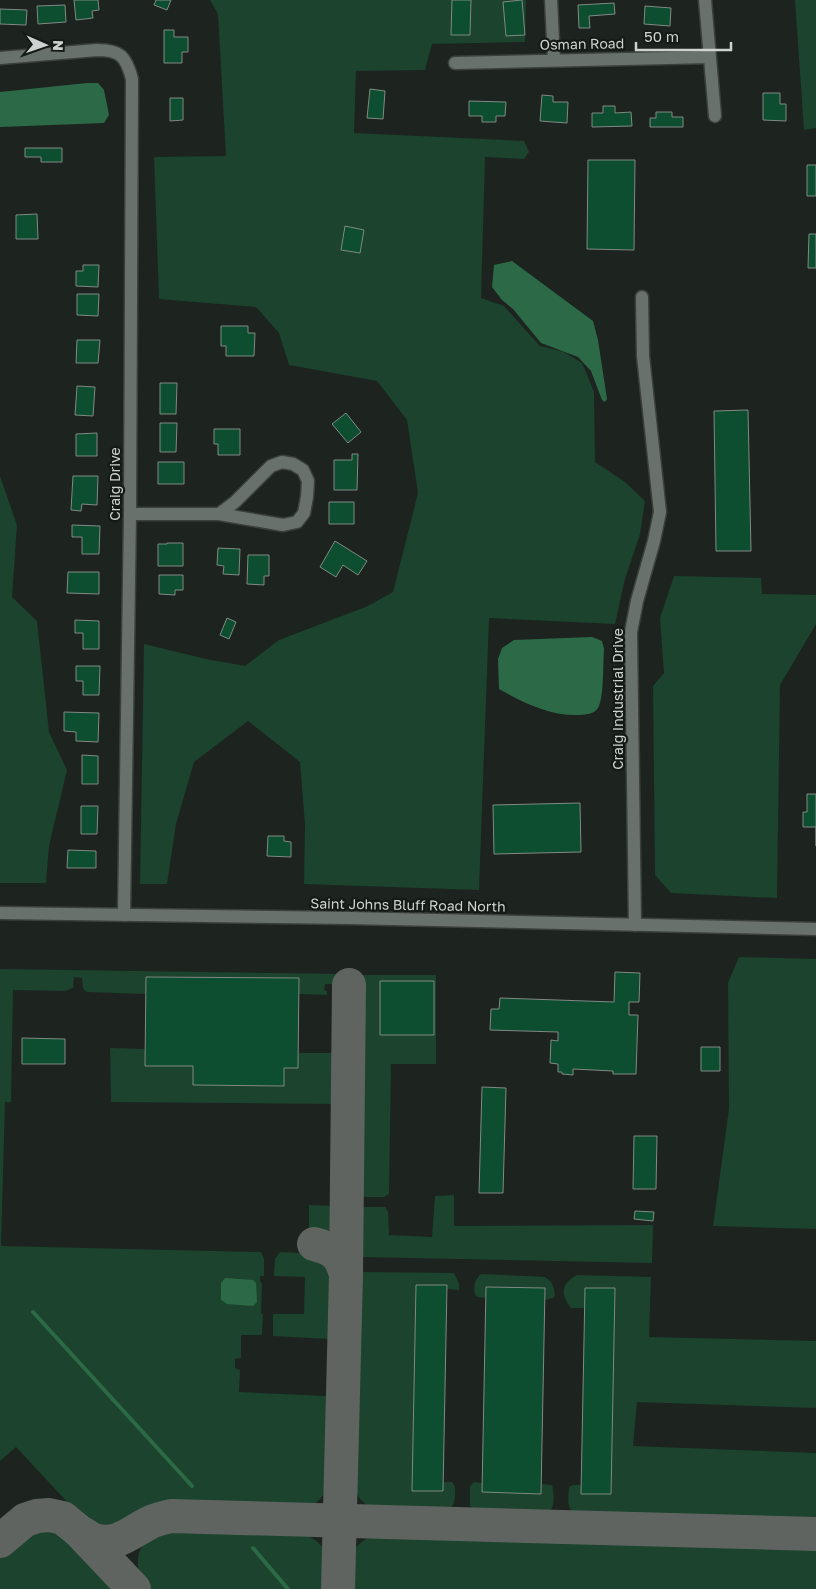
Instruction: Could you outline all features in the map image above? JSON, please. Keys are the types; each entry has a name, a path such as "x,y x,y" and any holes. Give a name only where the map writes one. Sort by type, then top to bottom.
{"street":[{"path":"551,0 554,60"},
{"path":"705,0 715,116"},
{"name":"Craig Drive","path":"0,58 110,50 121,55 128,65 132,79 130,514 124,916"},
{"name":"Osman Road","path":"455,63 710,56"},
{"name":"Craig Industrial Drive","path":"635,925 631,632 660,512 642,356 642,297"},
{"path":"130,514 219,514 283,525 297,522 304,514 308,480 303,470 293,464 282,462 271,466 219,514"},
{"name":"Saint Johns Bluff Road North","path":"0,913 350,918 816,929"}],"shaded area":[{"path":"210,0 526,0 525,42 432,44 425,70 356,71 354,133 524,141 529,152 524,159 485,157 481,298 504,306 540,346 564,352 582,363 594,392 595,462 625,482 645,501 640,534 625,579 615,624 489,618 479,890 304,884 305,825 300,762 248,721 194,762 176,824 167,884 140,884 144,644 245,666 279,640 368,606 393,592 418,493 407,420 377,381 289,365 279,333 256,307 159,299 154,157 226,156 218,14"},
{"path":"795,0 816,0 816,128 804,130"},
{"path":"98,83 104,90 109,115 104,123 0,127 0,92"},
{"path":"512,261 593,321 598,340 607,399 605,402 602,400 591,371 578,357 541,343 492,287 494,265"},
{"path":"0,476 17,525 12,597 37,621 49,732 67,770 49,846 46,883 0,883"},
{"path":"674,576 761,578 762,594 816,595 816,624 780,685 777,898 671,893 655,875 653,686 664,673 660,618"},
{"path":"592,637 602,641 604,649 601,701 593,713 568,715 548,711 528,704 499,689 498,659 502,648 514,640"},
{"path":"739,957 816,959 816,1229 713,1226 729,1109 728,983"},
{"path":"0,969 343,974 344,985 337,990 334,984 325,984 324,990 327,991 327,995 299,994 299,978 146,977 146,994 87,992 83,989 82,978 74,977 73,988 65,991 13,990 11,1102 5,1102 1,1246 261,1252 264,1259 264,1276 260,1276 260,1282 262,1283 262,1335 241,1335 241,1358 235,1359 235,1368 240,1370 239,1392 326,1396 333,1405 332,1450 328,1484 323,1496 313,1504 296,1510 184,1505 162,1507 146,1510 119,1529 101,1530 84,1520 16,1447 0,1461"},
{"path":"354,975 436,975 436,1064 391,1064 389,1194 384,1197 364,1197 357,1191 359,994 355,990","holes":["380,981 434,981 434,1035 380,1035"]},
{"path":"110,1048 145,1049 145,1066 193,1066 193,1085 284,1086 284,1068 298,1068 298,1053 337,1053 337,1104 111,1102"},
{"path":"454,1195 454,1226 653,1225 652,1263 363,1257 357,1252 357,1212 362,1207 385,1207 388,1212 389,1235 432,1237 435,1196"},
{"path":"309,1205 336,1207 336,1233 312,1234 309,1231"},
{"path":"280,1252 314,1256 328,1264 333,1271 337,1280 335,1332 329,1339 273,1336 273,1314 304,1314 305,1277 274,1276 275,1259"},
{"path":"363,1272 454,1273 459,1284 459,1290 447,1289 446,1285 416,1285 412,1490 443,1491 443,1482 452,1482 455,1488 453,1504 441,1514 384,1512 371,1509 360,1499 355,1490 353,1475 358,1274"},
{"path":"481,1274 545,1277 553,1285 555,1296 545,1300 545,1288 486,1287 486,1298 477,1297 474,1285"},
{"path":"577,1275 651,1277 649,1337 816,1341 816,1408 637,1402 633,1446 816,1453 816,1526 581,1518 570,1509 569,1487 573,1485 581,1485 582,1494 611,1494 615,1289 585,1288 585,1308 571,1308 565,1298 564,1289 568,1281"},
{"path":"225,1278 253,1280 256,1283 257,1302 253,1306 227,1304 221,1300 221,1283"},
{"path":"474,1482 482,1483 482,1492 541,1494 541,1484 552,1485 554,1495 553,1506 542,1517 481,1515 470,1506 470,1486"},
{"path":"42,1526 60,1530 81,1548 120,1589 0,1589 0,1557 23,1536"},
{"path":"177,1527 299,1531 317,1542 326,1553 328,1560 328,1589 149,1589 140,1574 138,1566 140,1551 149,1537 164,1529"},
{"path":"382,1532 816,1546 816,1589 348,1589 350,1560 357,1546 371,1536"}],"building":[{"path":"74,0 98,0 99,10 92,11 93,18 76,20"},
{"path":"156,0 171,0 167,10 154,5"},
{"path":"452,0 471,0 470,35 451,35"},
{"path":"522,0 525,35 506,36 503,2"},
{"path":"614,3 615,14 589,16 590,28 579,28 578,5"},
{"path":"65,5 66,22 38,24 37,6"},
{"path":"645,6 671,8 670,26 644,24"},
{"path":"0,9 27,10 26,25 0,24"},
{"path":"164,30 174,30 174,37 188,37 188,52 182,52 182,63 164,63"},
{"path":"370,89 385,91 383,119 367,118"},
{"path":"763,93 780,93 780,104 786,104 786,121 763,120"},
{"path":"542,95 553,96 553,102 568,102 567,123 540,121"},
{"path":"170,98 183,98 183,120 170,121"},
{"path":"469,101 506,102 505,116 496,116 496,122 482,122 482,116 469,116"},
{"path":"603,106 615,106 615,113 631,112 632,126 592,127 592,113 603,113"},
{"path":"656,112 672,112 672,117 683,117 683,127 650,127 650,118 656,118"},
{"path":"25,148 62,148 62,162 41,162 41,157 25,157"},
{"path":"588,160 635,160 634,250 587,249"},
{"path":"807,165 816,165 816,196 807,196"},
{"path":"37,214 38,239 16,239 16,215"},
{"path":"345,226 364,230 360,253 341,250"},
{"path":"809,234 816,234 816,268 808,268"},
{"path":"83,265 99,265 98,287 76,286 76,271 83,271"},
{"path":"77,294 99,294 98,316 77,315"},
{"path":"221,326 248,326 248,333 255,333 254,356 226,356 226,346 221,346"},
{"path":"77,340 100,340 98,363 76,363"},
{"path":"160,383 177,383 176,414 160,414"},
{"path":"77,386 95,387 93,416 75,415"},
{"path":"748,410 751,551 716,551 714,411"},
{"path":"346,413 361,432 348,443 332,424"},
{"path":"160,423 177,423 176,452 160,452"},
{"path":"214,429 240,429 240,455 218,455 218,444 214,444"},
{"path":"97,433 97,456 76,456 76,434"},
{"path":"352,454 358,454 357,490 334,490 334,460 352,460"},
{"path":"158,462 184,462 184,484 158,484"},
{"path":"73,476 98,476 97,505 82,504 81,511 71,510"},
{"path":"329,502 354,502 354,524 329,524"},
{"path":"72,525 100,526 99,554 82,554 82,537 72,537"},
{"path":"335,541 367,561 358,575 343,565 336,577 320,567"},
{"path":"183,543 183,566 158,566 158,544"},
{"path":"218,548 240,549 239,575 223,574 224,566 217,565"},
{"path":"248,555 269,555 269,576 264,576 264,585 247,584"},
{"path":"68,572 99,572 99,594 67,593"},
{"path":"159,575 183,575 183,590 175,590 175,595 159,594"},
{"path":"227,618 236,622 229,639 220,635"},
{"path":"75,620 99,621 99,649 83,649 83,633 75,633"},
{"path":"76,666 100,666 99,695 83,695 83,681 76,681"},
{"path":"64,712 99,713 98,742 76,741 76,732 64,731"},
{"path":"82,755 98,756 98,784 82,784"},
{"path":"807,794 816,794 816,827 803,827 803,812 807,812"},
{"path":"580,803 581,852 494,854 493,805"},
{"path":"81,806 98,806 97,834 81,834"},
{"path":"268,836 284,836 284,841 291,842 291,857 267,856"},
{"path":"68,850 96,851 96,868 67,868"},
{"path":"615,972 640,973 639,1002 629,1002 629,1015 638,1015 636,1074 613,1074 613,1071 573,1069 573,1075 562,1074 562,1072 558,1072 558,1064 550,1063 551,1040 558,1041 558,1032 490,1030 491,1009 499,1009 500,998 614,1002"},
{"path":"146,977 299,978 298,1068 284,1068 284,1086 193,1085 193,1066 145,1066"},
{"path":"380,981 434,981 434,1035 380,1035"},
{"path":"22,1038 65,1039 65,1064 22,1064"},
{"path":"701,1047 720,1047 720,1071 701,1071"},
{"path":"482,1087 506,1088 503,1193 479,1193"},
{"path":"634,1136 657,1136 656,1189 633,1189"},
{"path":"635,1211 654,1212 653,1221 634,1219"},
{"path":"416,1285 447,1285 443,1491 412,1491"},
{"path":"486,1287 545,1288 541,1494 482,1492"},
{"path":"585,1288 615,1288 611,1494 581,1494"}],"waterway":[{"path":"33,1312 192,1486"},
{"path":"253,1548 288,1589"}],"taxiway":[{"path":"338,1589 346,1275 349,985"},
{"path":"314,1244 327,1248 336,1254 342,1262 346,1275"},
{"path":"0,1541 25,1520 49,1515 63,1518 80,1532 134,1589"},
{"path":"80,1532 91,1539 105,1542 112,1541 125,1537 152,1522 171,1516 816,1534"}]}
